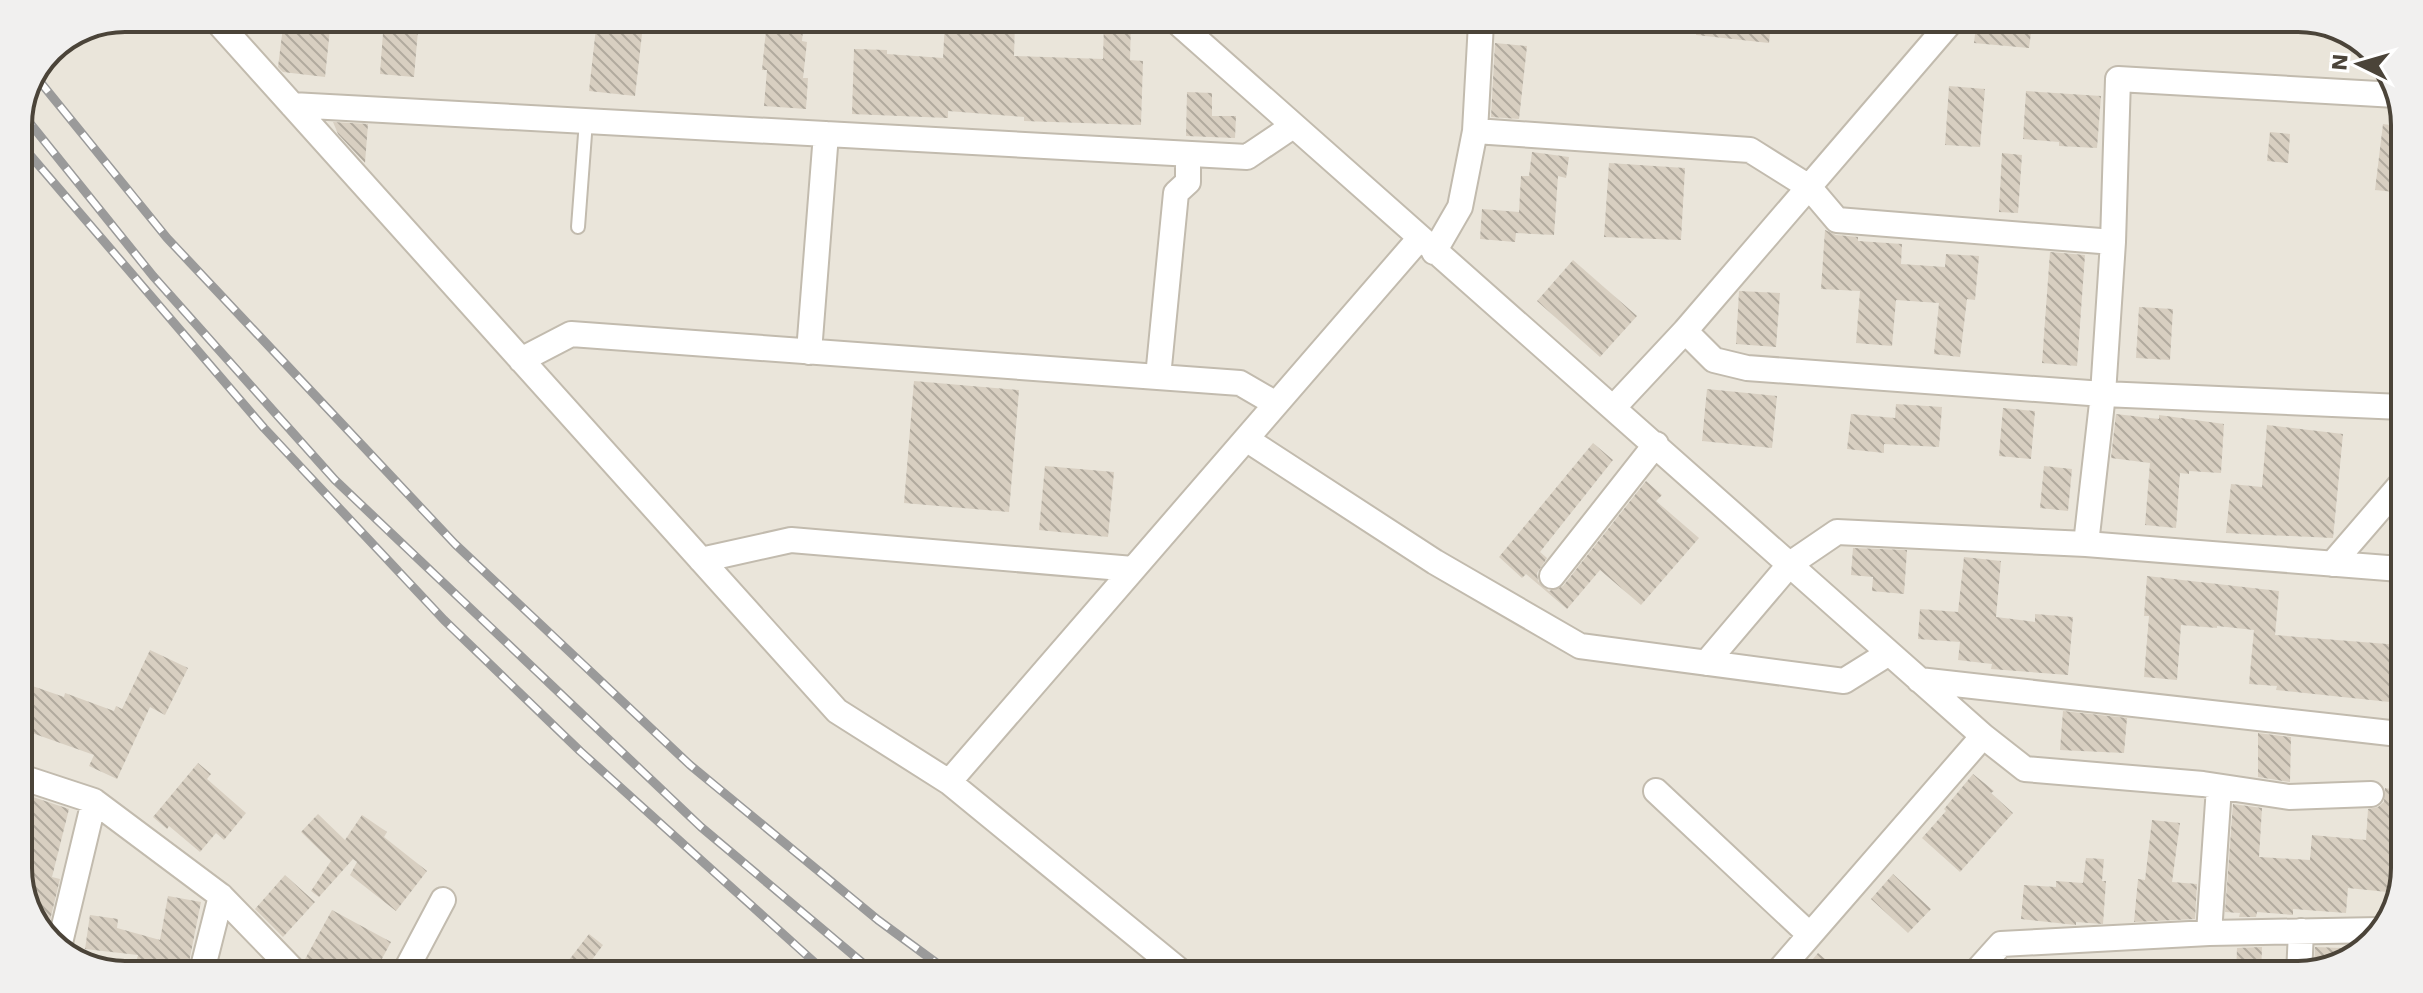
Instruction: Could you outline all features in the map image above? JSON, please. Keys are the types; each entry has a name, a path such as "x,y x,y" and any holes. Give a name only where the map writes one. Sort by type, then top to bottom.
{"street":[{"path":"227,32 837,711 949,782 1168,961"},
{"path":"1188,32 1919,680 2025,769 2219,787 2289,797 2371,794"},
{"path":"949,782 1276,404 1460,207 1475,131 1480,32"},
{"path":"1614,407 1685,331 1942,32"},
{"path":"2086,544 2103,394 2113,242 2118,79 2386,94"},
{"path":"292,105 1247,157 1293,126"},
{"path":"1475,131 1750,150 1809,187 1837,220 2113,242"},
{"path":"809,352 826,134"},
{"path":"1158,377 1176,193 1188,182 1188,154"},
{"path":"1685,331 1714,360 1747,368 2103,394 2391,407"},
{"path":"521,360 571,334 1240,383 1276,404"},
{"path":"1246,439 1435,562 1580,646 1844,681 1889,653"},
{"path":"1552,576 1656,444"},
{"path":"2332,564 2391,496"},
{"path":"1706,663 1790,564 1837,532 2086,544 2391,568"},
{"path":"701,560 791,540 1133,569"},
{"path":"1919,680 2391,733"},
{"path":"1787,961 1983,736"},
{"path":"32,781 94,801 221,896 284,961"},
{"path":"2209,933 2219,787"},
{"path":"1656,791 1810,935"},
{"path":"62,936 94,801"},
{"path":"205,961 221,896"},
{"path":"411,961 443,900"},
{"path":"1986,961 2001,944 2209,933 2367,930"},
{"path":"2300,961 2301,931"}],"lane":[{"path":"578,227 586,121"}],"shaded area":[{"path":"2298,32 2334,39 2355,51 2372,68 2386,95 2391,119 2391,868 2384,904 2372,925 2350,945 2328,956 2298,961 125,961 89,954 68,942 51,925 37,898 32,874 32,119 39,89 59,59 89,39 107,34"}],"building":[{"path":"282,32 330,32 325,77 283,72 278,67"},
{"path":"383,32 418,32 414,77 380,74"},
{"path":"596,32 642,34 635,96 589,91"},
{"path":"766,32 803,32 802,41 807,42 803,78 808,78 806,109 764,106 767,70 762,70"},
{"path":"944,32 1015,32 1014,56 1103,59 1104,32 1131,32 1130,60 1143,61 1141,125 1024,121 1024,117 948,111 948,118 852,114 854,49 943,58"},
{"path":"1696,32 1770,32 1769,43 1696,35"},
{"path":"1975,32 2031,32 2029,48 1974,43"},
{"path":"1495,43 1527,46 1519,119 1491,117"},
{"path":"1949,86 1985,89 1980,147 1945,145"},
{"path":"2026,91 2101,96 2097,148 2059,146 2059,142 2023,139"},
{"path":"1187,92 1212,93 1212,116 1236,116 1235,138 1186,136"},
{"path":"333,122 368,124 365,163 338,134"},
{"path":"2383,124 2391,125 2391,192 2375,190"},
{"path":"2270,132 2290,134 2288,163 2267,161"},
{"path":"1532,152 1569,157 1566,178 1558,176 1554,235 1516,233 1515,242 1480,239 1482,209 1519,212 1521,176 1529,176"},
{"path":"2002,153 2022,155 2018,213 1999,212"},
{"path":"1609,163 1685,168 1681,240 1604,237"},
{"path":"1825,230 1836,235 1858,237 1858,241 1902,244 1901,264 1945,267 1946,254 1979,256 1975,300 1967,299 1960,357 1934,354 1939,303 1896,300 1892,346 1856,343 1860,291 1821,289"},
{"path":"2050,252 2085,255 2077,366 2042,363"},
{"path":"1573,260 1637,316 1600,357 1537,301"},
{"path":"1739,291 1780,293 1776,347 1736,344"},
{"path":"2139,307 2173,309 2170,360 2136,358"},
{"path":"914,381 1019,390 1009,512 904,503"},
{"path":"1707,389 1777,396 1772,448 1702,441"},
{"path":"1896,404 1942,407 1939,447 1884,444 1884,453 1847,449 1851,414 1895,418"},
{"path":"2003,408 2035,411 2031,459 1999,456"},
{"path":"2116,414 2159,419 2159,415 2224,424 2221,473 2180,473 2176,528 2145,525 2150,463 2111,458"},
{"path":"2267,425 2343,434 2333,538 2226,533 2231,484 2262,487"},
{"path":"1593,443 1613,460 1540,552 1547,558 1537,573 1538,581 1549,591 1563,586 1646,481 1662,495 1656,501 1699,538 1641,605 1600,570 1567,609 1526,574 1522,578 1499,557"},
{"path":"1045,466 1114,472 1108,537 1039,530"},
{"path":"2044,466 2072,469 2068,511 2040,508"},
{"path":"1853,548 1907,550 1904,594 1872,591 1873,577 1851,575"},
{"path":"1964,557 2001,561 1996,617 2035,622 2035,614 2073,617 2068,675 1991,669 1992,664 1958,660 1960,642 1918,639 1920,609 1958,612"},
{"path":"2147,576 2279,591 2275,635 2391,644 2391,702 2276,690 2277,686 2249,684 2254,630 2217,626 2181,625 2177,680 2144,677 2149,616 2144,616"},
{"path":"150,650 188,668 165,715 150,707 117,779 89,766 94,755 32,733 32,686 64,697 65,693 114,711 116,706 122,709"},
{"path":"2063,711 2127,718 2124,753 2060,750"},
{"path":"2258,733 2291,737 2290,782 2258,777"},
{"path":"198,763 211,774 207,779 246,813 224,840 216,833 200,852 153,817"},
{"path":"1973,774 1994,791 1991,793 2013,813 1960,872 1922,838"},
{"path":"2385,788 2391,789 2391,868 2387,892 2348,888 2346,913 2293,909 2293,915 2257,912 2256,917 2239,917 2240,913 2225,912 2233,804 2262,808 2259,857 2310,860 2312,835 2366,840 2368,809 2384,802"},
{"path":"32,797 69,809 52,877 60,879 49,923 37,898 32,874"},
{"path":"318,814 345,840 362,815 387,832 384,837 427,871 396,911 350,875 357,862 353,859 319,897 311,891 331,861 301,832"},
{"path":"2152,820 2180,823 2172,882 2197,884 2195,919 2134,922 2138,879 2145,880"},
{"path":"2086,858 2104,859 2103,924 2076,922 2076,925 2021,919 2024,885 2056,887 2056,881 2083,883"},
{"path":"1893,874 1931,909 1908,933 1871,899"},
{"path":"285,875 315,902 283,937 255,909"},
{"path":"168,896 201,902 189,961 136,961 138,955 85,949 90,915 118,919 117,928 160,940"},
{"path":"332,910 391,942 381,961 304,961"},
{"path":"589,934 603,945 591,961 568,961"},
{"path":"2262,947 2262,961 2237,961 2237,948"},
{"path":"2315,947 2341,948 2328,956 2314,959"},
{"path":"1818,953 1828,961 1811,961"}],"railway":[{"path":"42,84 167,238 455,544 690,765 878,920 934,961"},
{"path":"32,126 153,276 335,480 701,827 860,961"},
{"path":"32,157 264,428 444,620 580,751 813,961"}]}
